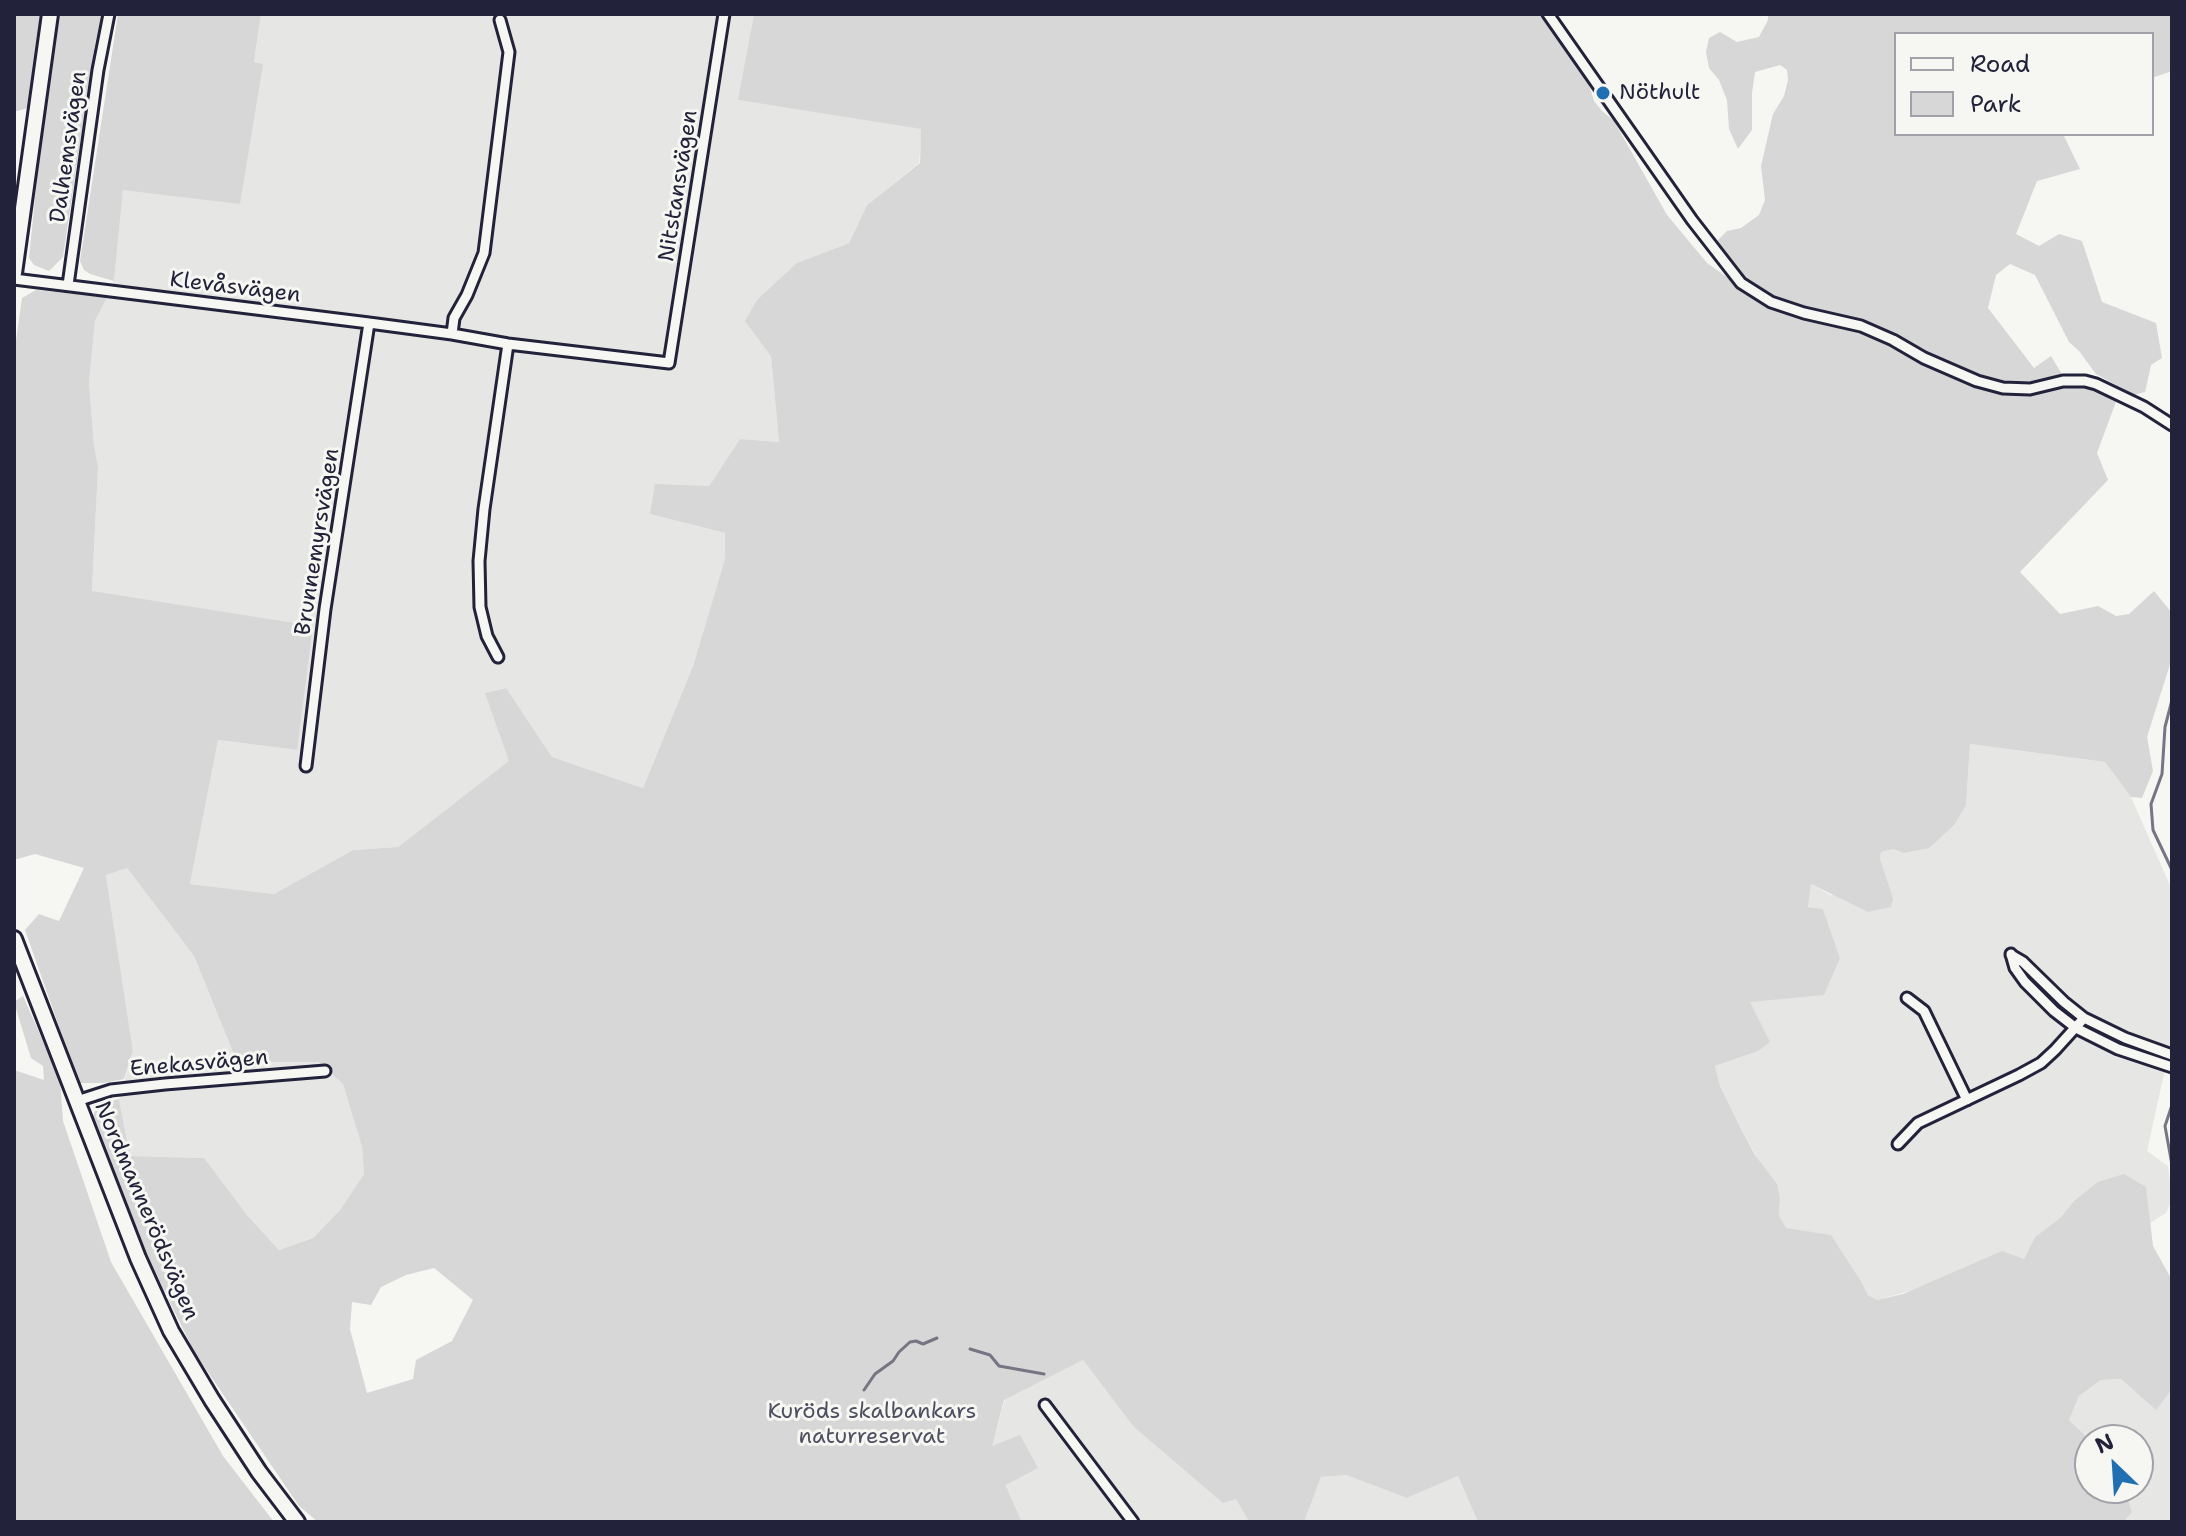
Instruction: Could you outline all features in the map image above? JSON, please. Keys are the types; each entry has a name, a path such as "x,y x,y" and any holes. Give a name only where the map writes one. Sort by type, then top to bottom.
{"main road":[{"path":"14,273 50,14"},
{"name":"Nordmannerödsvägen","path":"14,939 138,1258 171,1331 251,1460 297,1522"}],"street":[{"name":"Dalhemsvägen","path":"68,285 98,70 109,14"},
{"name":"Nitstansvägen","path":"669,363 724,14"},
{"path":"1548,14 1692,220 1741,283 1771,302 1861,326 1955,372 2003,388 2030,389 2063,381 2085,381 2144,407 2172,425"},
{"path":"452,334 454,318 484,253 509,52 500,20"},
{"name":"Klevåsvägen","path":"14,279 669,363"},
{"name":"Brunnemyrsvägen","path":"306,766 325,609 369,323"},
{"path":"498,657 487,636 480,607 479,561 508,344"},
{"path":"2172,1055 2125,1038 2084,1018 2011,954 2015,968 2025,982 2076,1028 2118,1049 2172,1067"},
{"path":"1907,998 1924,1011 1967,1100"},
{"path":"1898,1144 1918,1123 2041,1063 2084,1018"},
{"name":"Enekasvägen","path":"77,1101 111,1090 325,1071"},
{"path":"1045,1405 1133,1522"}],"shaded area":[{"path":"261,14 754,14 739,100 922,129 919,163 867,205 849,243 797,263 771,356 779,442 740,439 709,486 650,514 725,533 725,560 693,666 643,788 552,757 505,688 486,693 510,761 398,847 353,850 274,894 190,884 218,740 297,750 92,591 98,467 89,383 95,321 114,281 123,189 262,64 254,62"},
{"path":"1970,744 2105,762 2131,797 2172,890 2172,1059 2164,1074 2147,1151 2168,1166 2172,1198 2166,1213 2150,1223 2146,1187 2074,1201 2060,1218 2035,1237 2024,1259 1877,1300 1868,1295 1831,1235 1786,1229 1779,1216 1780,1198 1740,1127 1720,1086 1715,1066 1758,1051 1749,1002 1840,958 1823,909 1808,907 1811,884 1830,895 1893,898 1880,859 1881,852 1894,849 1966,805"},
{"path":"127,868 194,956 237,1062 319,1062 343,1083 362,1147 364,1174 340,1210 313,1238 279,1250 203,1158 130,1156 119,1099 133,1051 106,874"},
{"path":"1083,1360 1133,1426 1236,1499 1249,1522 1022,1522 991,1447 1005,1399"},
{"path":"2121,1379 2156,1409 2172,1389 2172,1522 2124,1522 2132,1512 2129,1504 2154,1504 2154,1424 2074,1425 2069,1420 2079,1396 2101,1380"},
{"path":"1346,1475 1407,1498 1458,1476 1478,1522 1304,1522 1321,1477"}],"green space":[{"path":"14,14 43,14 31,107 14,112"},
{"path":"60,14 102,14 63,257 49,271 34,265 29,258"},
{"path":"118,14 261,14 254,62 263,64 240,204 123,190 114,281 90,274 80,261"},
{"name":"Kuröds skalbankars naturreservat","path":"754,14 1540,14 1585,72 1594,101 1614,121 1667,215 1707,263 1768,306 1890,343 1975,384 2001,393 2013,395 2085,385 2117,399 2097,453 2108,480 2020,572 2060,614 2098,606 2116,616 2129,614 2154,591 2172,613 2172,658 2147,737 2153,771 2142,798 2131,797 2105,762 1970,744 1966,805 1954,825 1929,848 1904,853 1894,849 1881,852 1880,859 1893,898 1891,907 1868,912 1811,884 1808,907 1823,909 1840,958 1824,995 1750,1002 1770,1042 1758,1051 1715,1066 1720,1086 1740,1127 1755,1155 1777,1184 1779,1216 1786,1228 1831,1235 1868,1295 1877,1300 1903,1294 2002,1251 2024,1259 2035,1237 2098,1182 2124,1174 2146,1187 2153,1246 2172,1280 2172,1389 2156,1410 2121,1379 2101,1380 2079,1396 2069,1420 2074,1425 2074,1504 2129,1504 2132,1512 2124,1522 1478,1522 1458,1476 1407,1498 1346,1475 1321,1477 1304,1522 1249,1522 1236,1499 1223,1503 1133,1426 1083,1360 1004,1400 992,1446 1020,1435 1038,1468 1006,1485 1022,1522 318,1522 299,1506 195,1353 140,1242 93,1116 98,1104 119,1099 130,1156 204,1158 247,1215 279,1250 313,1238 340,1210 364,1174 362,1147 343,1084 319,1062 237,1062 194,956 127,868 106,875 133,1051 124,1079 79,1083 25,930 39,914 59,921 84,868 35,854 14,860 14,355 22,298 36,290 107,297 95,321 89,383 98,467 92,591 313,626 297,750 218,740 190,884 274,894 353,850 398,847 509,761 485,693 506,688 552,757 643,788 693,666 725,559 725,533 650,514 655,484 709,486 740,439 779,442 771,356 745,321 757,300 797,263 849,243 867,205 920,163 921,129 738,100","holes":["434,1268 473,1300 452,1341 416,1360 413,1379 367,1393 350,1329 352,1302 371,1305 381,1287 406,1275"]},
{"path":"1768,14 2172,14 2172,71 2154,77 2154,32 1894,32 1894,136 2064,136 2080,169 2037,181 2016,234 2039,246 2059,234 2082,241 2102,302 2156,323 2162,358 2151,365 2145,392 2134,395 2096,374 2069,342 2035,275 2010,264 1996,275 1988,308 2034,368 2051,356 2063,376 2037,382 1999,383 1957,368 1861,321 1782,300 1755,286 1741,274 1716,242 1727,231 1741,228 1759,215 1765,200 1761,166 1773,114 1784,96 1787,70 1780,65 1755,72 1752,130 1738,149 1729,129 1727,100 1719,80 1709,68 1706,52 1709,38 1720,32 1737,42 1759,37"},
{"path":"23,996 60,1080 63,1121 111,1262 223,1456 274,1522 14,1522 14,1070 44,1080 43,1066 31,1058 14,1002"}],"waterway":[{"path":"2172,700 2165,727 2162,774 2151,804 2153,830 2172,870"},
{"path":"2172,1105 2165,1126 2172,1165"},
{"path":"864,1390 875,1374 893,1361 910,1342 923,1344 937,1338"},
{"path":"970,1349 990,1355 999,1366 1044,1374"}],"place":[{"name":"Nöthult","path":"1603,93"}]}
